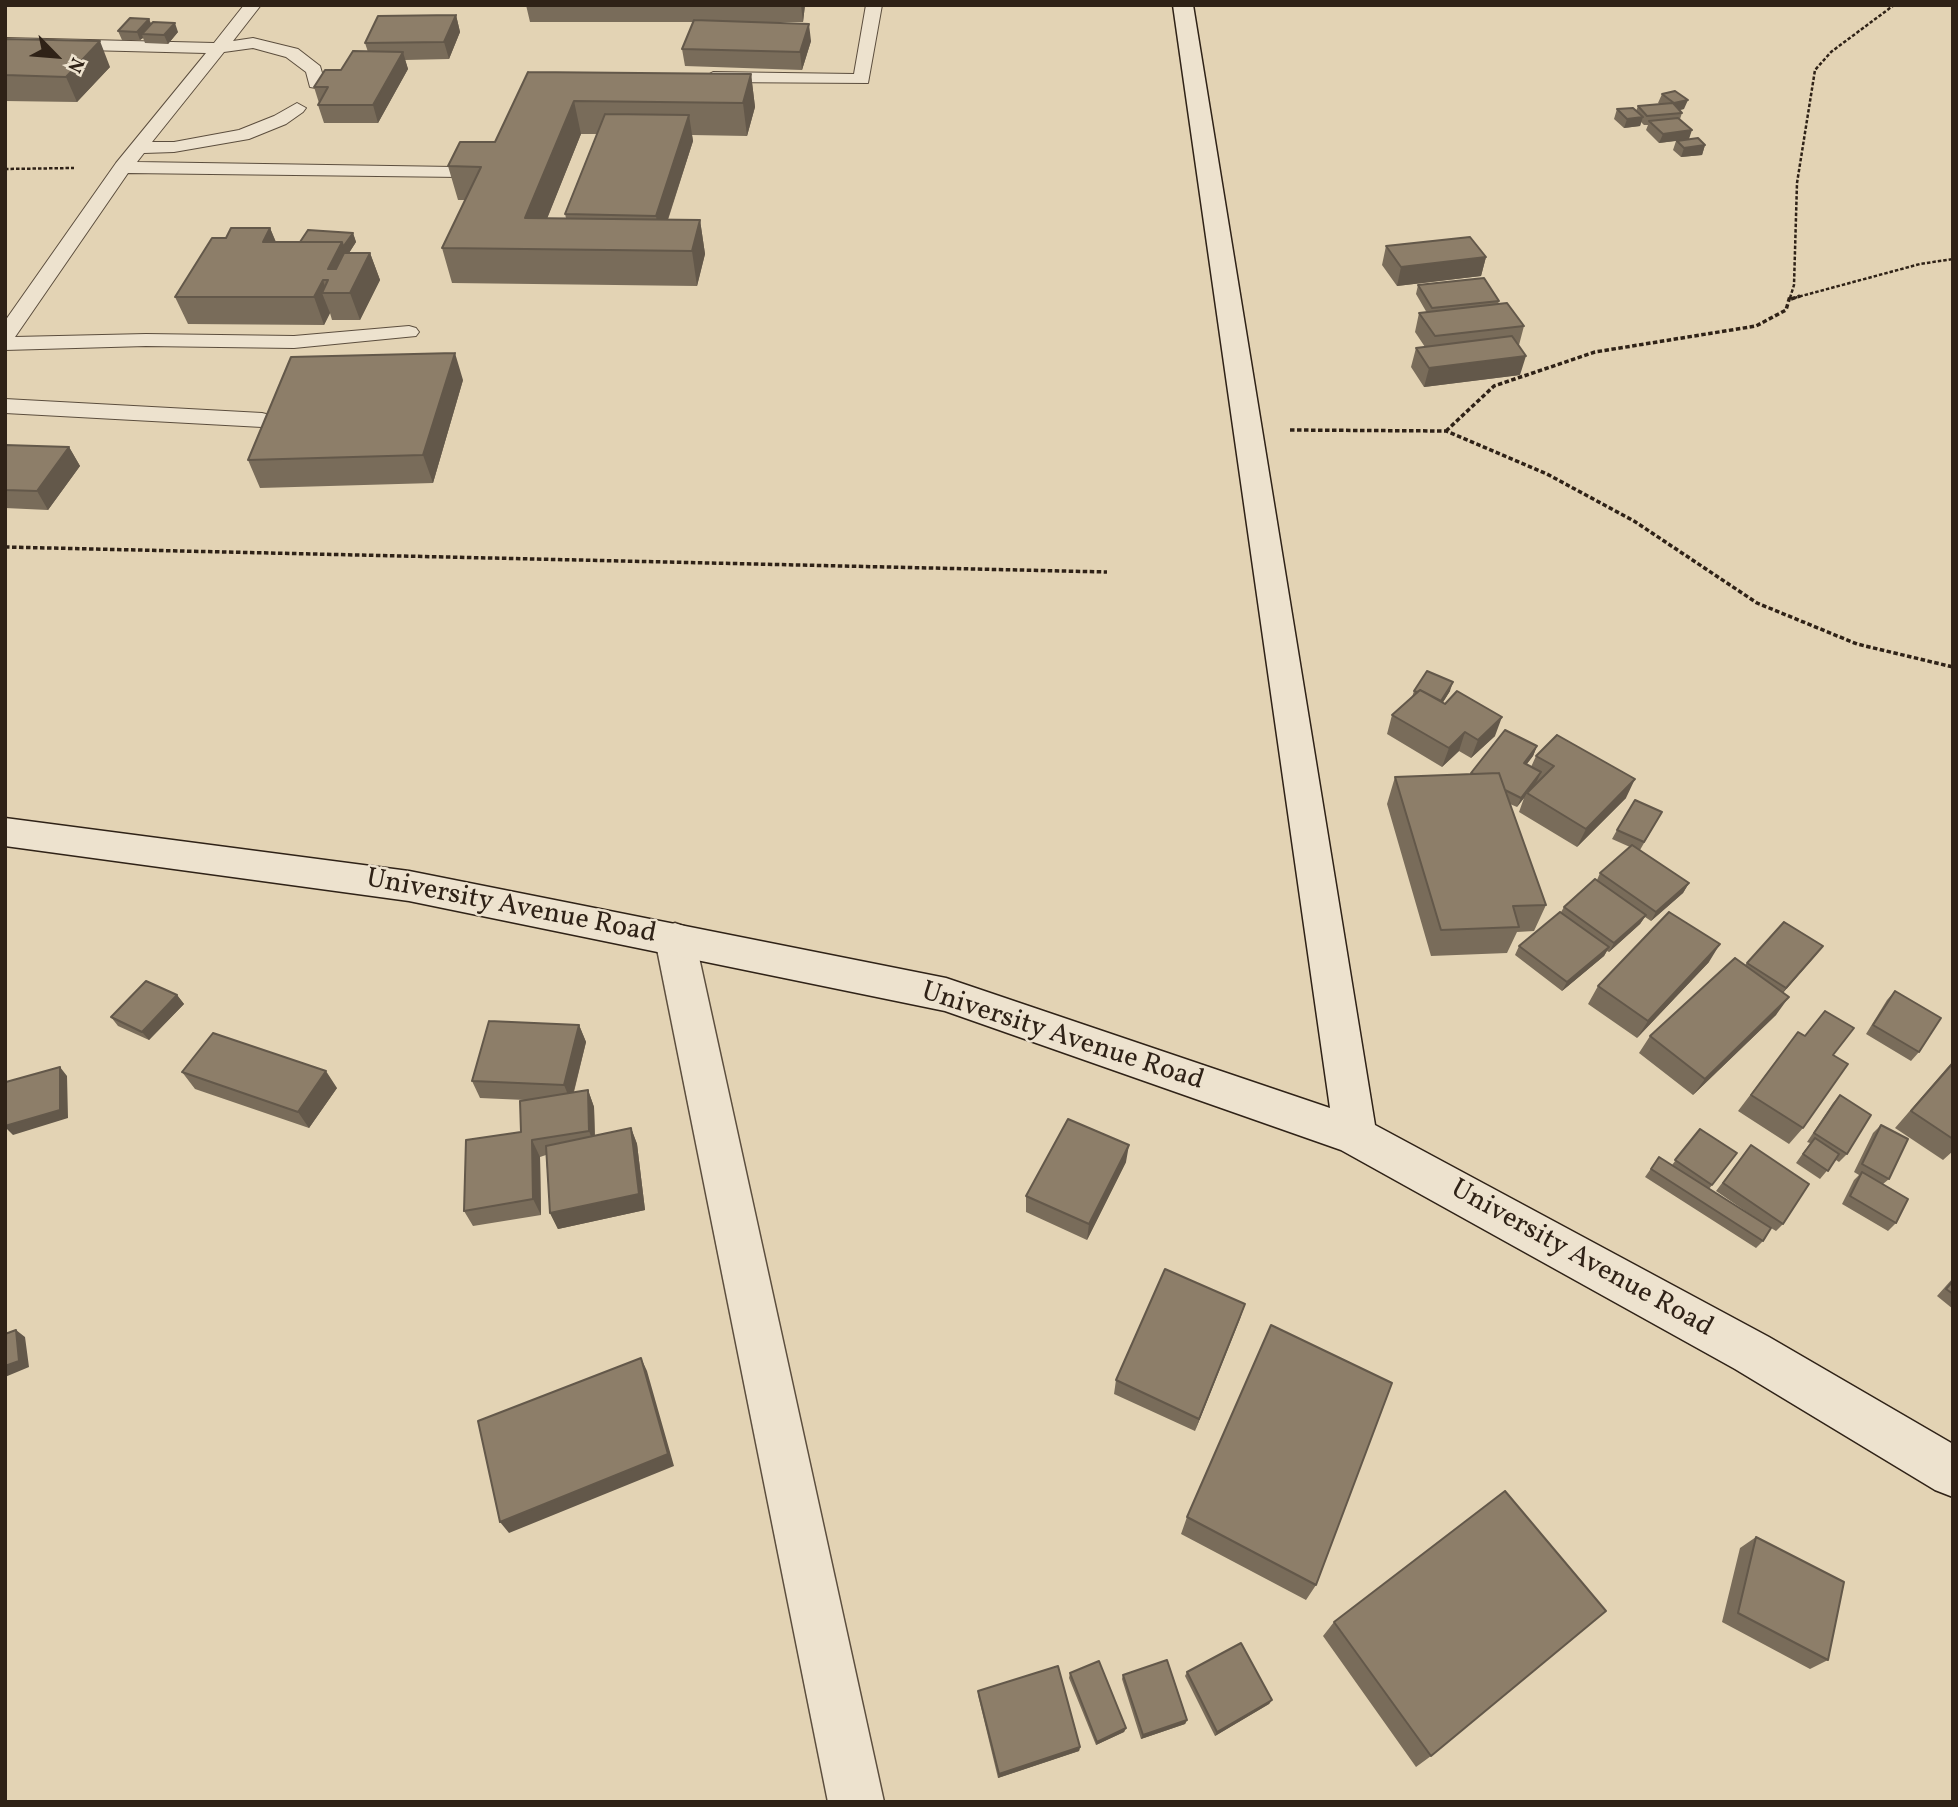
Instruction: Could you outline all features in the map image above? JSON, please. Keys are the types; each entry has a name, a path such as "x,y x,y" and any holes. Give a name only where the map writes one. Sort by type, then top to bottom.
{"street":[{"path":"1183,5 1355,1136"},
{"name":"University Avenue Road","path":"5,832 409,886 946,995 1355,1136 1752,1353 1953,1472"},
{"path":"675,939 856,1802"}],"lane":[{"path":"5,336 123,167 253,5"},
{"path":"690,77 862,79 874,5"},
{"path":"5,43 219,48 254,43 292,53 314,70 316,83"},
{"path":"139,148 174,147 243,135 279,120 297,108"},
{"path":"123,167 454,173"},
{"path":"5,344 146,340 294,342 409,332"},
{"path":"5,405 262,420"}],"path":[{"path":"1446,431 1494,386 1595,352 1756,326 1786,310 1794,285 1797,183 1815,70 1831,52 1894,5"},
{"path":"5,169 123,167"},
{"path":"1790,299 1920,264 1953,259"},
{"path":"1248,435 1303,428 1446,431 1547,474 1634,521 1757,603 1857,644 1953,667"},
{"path":"5,547 1107,572"}],"building":[{"path":"456,15 444,42 365,43 378,16"},
{"path":"130,18 149,19 137,32 118,31"},
{"path":"694,20 809,24 800,52 682,49"},
{"path":"153,22 175,23 164,35 142,34"},
{"path":"5,39 100,41 66,77 5,75"},
{"path":"353,51 403,52 373,105 318,105 328,87 314,87 325,70 341,70"},
{"path":"528,72 751,74 743,103 574,101 525,218 700,220 692,251 442,248 481,167 448,166 460,142 495,142"},
{"path":"1675,91 1688,100 1674,103 1662,94"},
{"path":"1673,103 1682,113 1647,116 1638,106"},
{"path":"1633,108 1643,117 1627,119 1617,109"},
{"path":"605,114 689,115 656,216 565,214"},
{"path":"1678,118 1692,130 1663,134 1649,121"},
{"path":"1698,138 1705,145 1684,148 1677,141"},
{"path":"231,228 270,228 263,242 342,242 328,269 336,269 344,253 370,253 350,293 322,293 328,280 323,280 314,297 175,297 212,238 226,238"},
{"path":"308,230 353,233 343,247 342,242 300,242"},
{"path":"1470,237 1486,257 1401,267 1386,246"},
{"path":"1484,278 1499,301 1432,308 1418,285"},
{"path":"1507,303 1524,326 1435,336 1419,313"},
{"path":"1512,336 1526,356 1429,368 1416,348"},
{"path":"455,353 423,455 248,460 291,357"},
{"path":"5,445 69,447 37,491 5,490"},
{"path":"1427,671 1453,682 1441,701 1420,690 1414,691"},
{"path":"1420,690 1445,704 1457,691 1502,717 1478,740 1465,732 1449,748 1392,715"},
{"path":"1505,730 1537,746 1524,763 1541,772 1521,798 1505,790 1499,773 1471,773"},
{"path":"1557,735 1635,779 1586,829 1527,793 1554,766 1536,756"},
{"path":"1499,773 1546,905 1513,906 1519,927 1441,930 1395,777"},
{"path":"1635,800 1662,812 1644,842 1617,830"},
{"path":"1632,845 1689,883 1656,912 1600,873"},
{"path":"1595,879 1646,915 1614,943 1564,907"},
{"path":"1560,912 1609,947 1567,982 1519,946"},
{"path":"1669,912 1720,944 1648,1021 1598,986"},
{"path":"1784,922 1823,946 1786,988 1747,963"},
{"path":"1735,958 1789,997 1705,1079 1650,1036"},
{"path":"146,981 177,995 142,1032 111,1017"},
{"path":"1895,991 1941,1018 1919,1052 1873,1025"},
{"path":"1825,1011 1854,1028 1833,1055 1848,1064 1803,1128 1751,1095 1798,1032 1805,1036"},
{"path":"489,1021 579,1025 564,1085 472,1081"},
{"path":"213,1033 326,1071 298,1112 182,1072"},
{"path":"1953,1063 1953,1139 1911,1111"},
{"path":"60,1067 60,1110 5,1126 6,1082"},
{"path":"588,1090 589,1131 532,1140 533,1199 464,1211 466,1140 521,1132 520,1101"},
{"path":"1840,1095 1871,1115 1847,1154 1814,1133"},
{"path":"1068,1119 1129,1145 1089,1224 1026,1196"},
{"path":"1881,1125 1908,1139 1889,1179 1862,1164"},
{"path":"631,1128 639,1194 550,1213 546,1146"},
{"path":"1700,1129 1737,1153 1712,1185 1675,1160"},
{"path":"1815,1138 1839,1154 1828,1171 1803,1154"},
{"path":"1751,1145 1809,1184 1783,1224 1723,1183"},
{"path":"1659,1157 1771,1228 1763,1241 1651,1169"},
{"path":"1862,1172 1908,1199 1896,1223 1850,1196"},
{"path":"1165,1269 1245,1304 1199,1419 1116,1380"},
{"path":"1953,1281 1953,1294 1946,1289"},
{"path":"1271,1325 1392,1383 1316,1585 1187,1517"},
{"path":"16,1330 19,1361 5,1366 5,1334"},
{"path":"641,1358 668,1454 500,1522 478,1421"},
{"path":"1505,1491 1606,1611 1431,1756 1334,1622"},
{"path":"1756,1537 1844,1582 1828,1660 1738,1613"},
{"path":"1241,1643 1272,1700 1217,1732 1187,1672"},
{"path":"1167,1660 1187,1720 1143,1735 1123,1675"},
{"path":"1099,1661 1126,1728 1097,1742 1070,1673"},
{"path":"1058,1666 1080,1747 999,1774 978,1691"}]}
